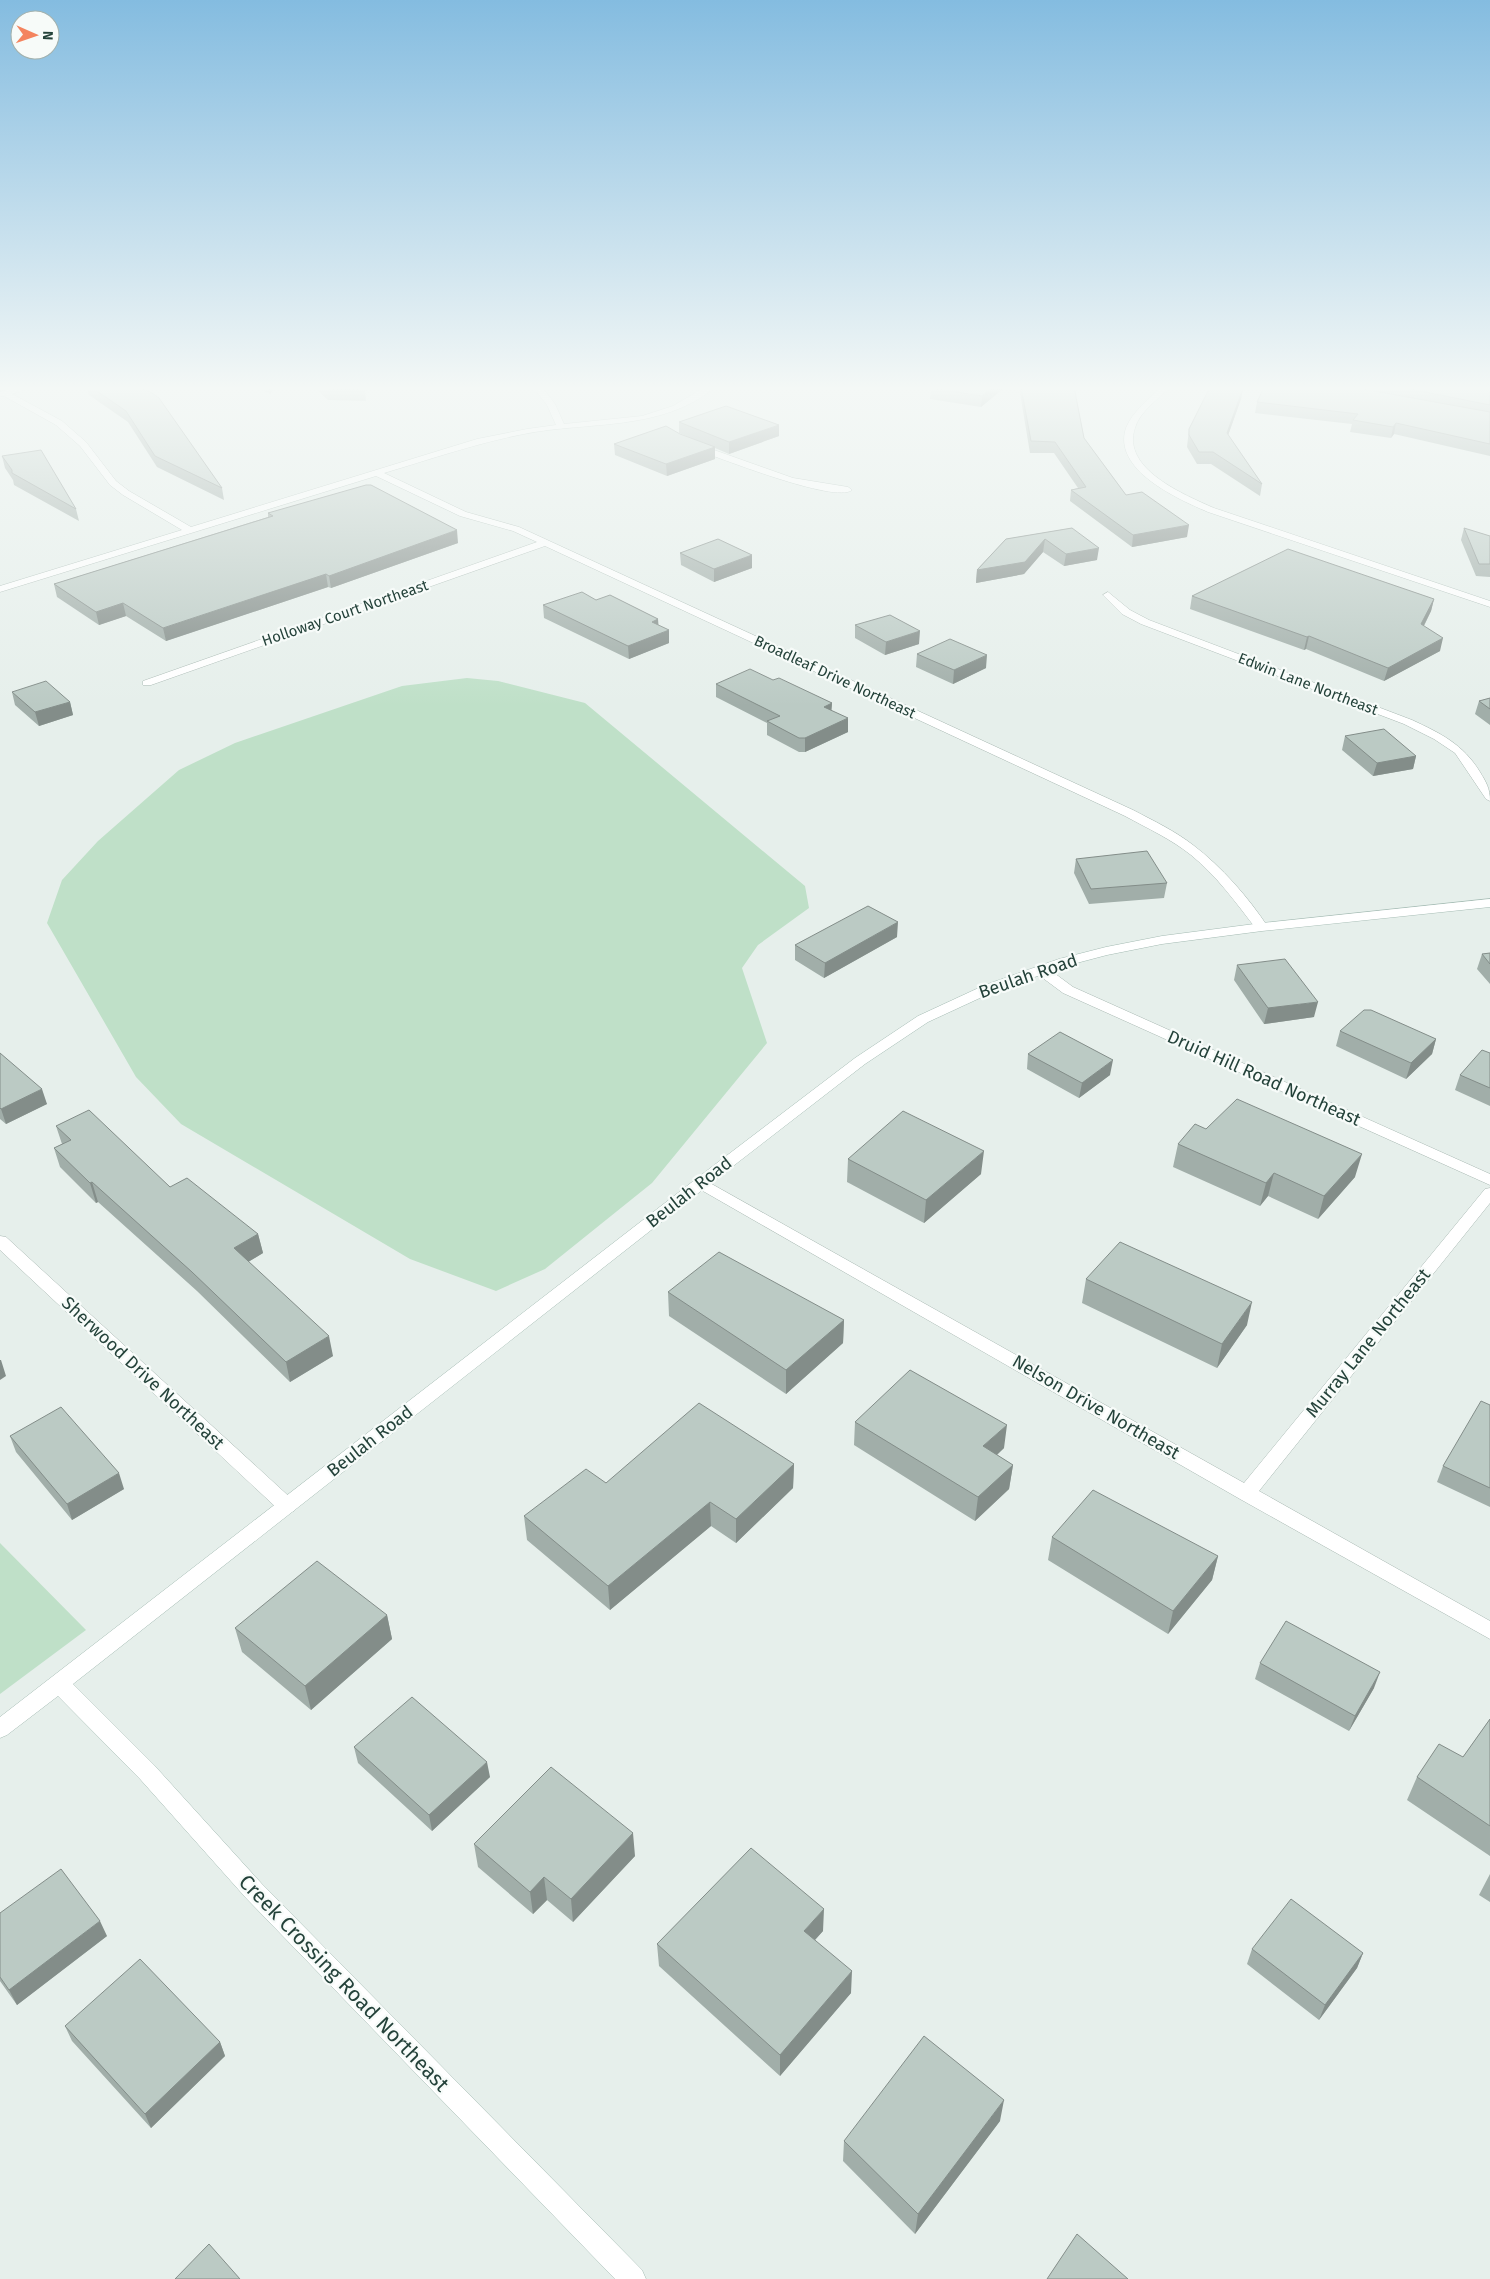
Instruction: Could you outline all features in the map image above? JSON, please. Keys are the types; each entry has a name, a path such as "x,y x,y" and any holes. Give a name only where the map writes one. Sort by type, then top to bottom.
{"street":[{"path":"127,493 189,530"},
{"path":"0,589 310,493"},
{"name":"Broadleaf Drive Northeast","path":"420,493 463,514 503,524 1130,813 1174,838 1203,859 1262,927"},
{"path":"1175,493 1211,510 1490,604"},
{"name":"Holloway Court Northeast","path":"147,683 544,543"},
{"name":"Edwin Lane Northeast","path":"1108,595 1126,612 1145,622 1408,722 1437,736 1453,746 1464,757 1490,797"},
{"name":"Beulah Road","path":"0,1729 700,1183 860,1061 923,1019 990,988 1041,970 1106,951 1152,942 1262,927 1490,903"},
{"name":"Druid Hill Road Northeast","path":"1041,970 1068,990 1490,1180"},
{"name":"Nelson Drive Northeast","path":"700,1183 1132,1426 1246,1494 1490,1632"},
{"name":"Murray Lane Northeast","path":"1246,1494 1490,1193"},
{"name":"Sherwood Drive Northeast","path":"0,1241 286,1506"},
{"name":"Creek Crossing Road Northeast","path":"59,1683 147,1772 254,1891 632,2279"}],"green space":[{"path":"467,678 498,681 585,703 805,886 809,908 758,945 742,968 767,1043 652,1183 545,1269 496,1291 410,1259 181,1124 136,1077 47,923 62,880 98,841 179,770 235,743 402,686"},
{"path":"0,1543 86,1630 0,1694"}],"building":[{"path":"48,493 67,493 76,509"},
{"path":"337,493 387,493 457,530 329,576 326,574 163,628 123,603 96,612 54,584 273,516 268,513"},
{"path":"1076,493 1125,493 1126,495 1144,493 1189,525 1133,535"},
{"path":"1072,528 1099,548 1066,554 1045,539 1025,562 977,570 1006,539"},
{"path":"1464,528 1490,536 1490,564 1479,564"},
{"path":"718,539 752,555 714,569 680,553"},
{"path":"1288,549 1434,599 1421,624 1443,638 1388,668 1309,636 1307,637 1192,596"},
{"path":"582,592 596,600 610,595 658,619 652,622 669,630 628,646 543,605"},
{"path":"890,615 920,631 886,642 855,625"},
{"path":"950,639 987,655 954,670 917,654"},
{"path":"750,669 773,680 779,678 832,703 824,707 848,718 805,738 799,738 767,721 780,716 716,684"},
{"path":"46,681 70,702 35,712 12,692"},
{"path":"1490,698 1490,709 1479,701"},
{"path":"1384,729 1416,756 1377,763 1345,736"},
{"path":"1147,851 1167,883 1091,889 1076,859"},
{"path":"868,906 898,922 825,963 795,945"},
{"path":"1490,953 1490,964 1482,954"},
{"path":"1285,959 1318,1002 1268,1008 1237,965"},
{"path":"1364,1010 1371,1010 1436,1039 1411,1063 1340,1031"},
{"path":"1060,1032 1113,1060 1082,1083 1028,1054"},
{"path":"1482,1050 1490,1053 1490,1088 1460,1075"},
{"path":"0,1053 42,1089 1,1109 0,1108"},
{"path":"1237,1099 1362,1154 1324,1196 1274,1173 1266,1183 1178,1144 1195,1124 1206,1129"},
{"path":"89,1110 170,1187 187,1178 258,1234 234,1248 329,1336 286,1362 192,1272 92,1182 90,1183 54,1148 71,1140 56,1126"},
{"path":"903,1111 984,1151 926,1200 848,1159"},
{"path":"1120,1242 1252,1302 1222,1344 1086,1279"},
{"path":"719,1252 844,1320 786,1370 668,1292"},
{"path":"910,1370 1007,1425 983,1446 1013,1465 978,1497 855,1422"},
{"path":"1481,1401 1490,1405 1490,1488 1443,1466"},
{"path":"699,1403 794,1464 736,1519 710,1502 608,1586 524,1516 586,1469 606,1483"},
{"path":"61,1407 119,1473 67,1504 10,1436"},
{"path":"1093,1490 1218,1556 1173,1611 1052,1537"},
{"path":"317,1561 387,1615 305,1686 235,1628"},
{"path":"1286,1621 1380,1672 1355,1716 1260,1663"},
{"path":"412,1697 487,1762 429,1815 354,1747"},
{"path":"1490,1719 1490,1826 1417,1777 1439,1744 1463,1757"},
{"path":"551,1767 633,1833 571,1899 544,1877 530,1892 474,1844"},
{"path":"751,1848 824,1909 804,1931 852,1971 780,2055 657,1944"},
{"path":"61,1869 100,1921 9,1990 0,1977 0,1913"},
{"path":"1291,1899 1363,1953 1325,2005 1252,1949"},
{"path":"140,1959 220,2042 145,2114 65,2026"},
{"path":"924,2036 1004,2100 918,2214 844,2141"},
{"path":"1077,2234 1128,2279 1047,2279"},
{"path":"209,2244 240,2279 175,2279"}]}
